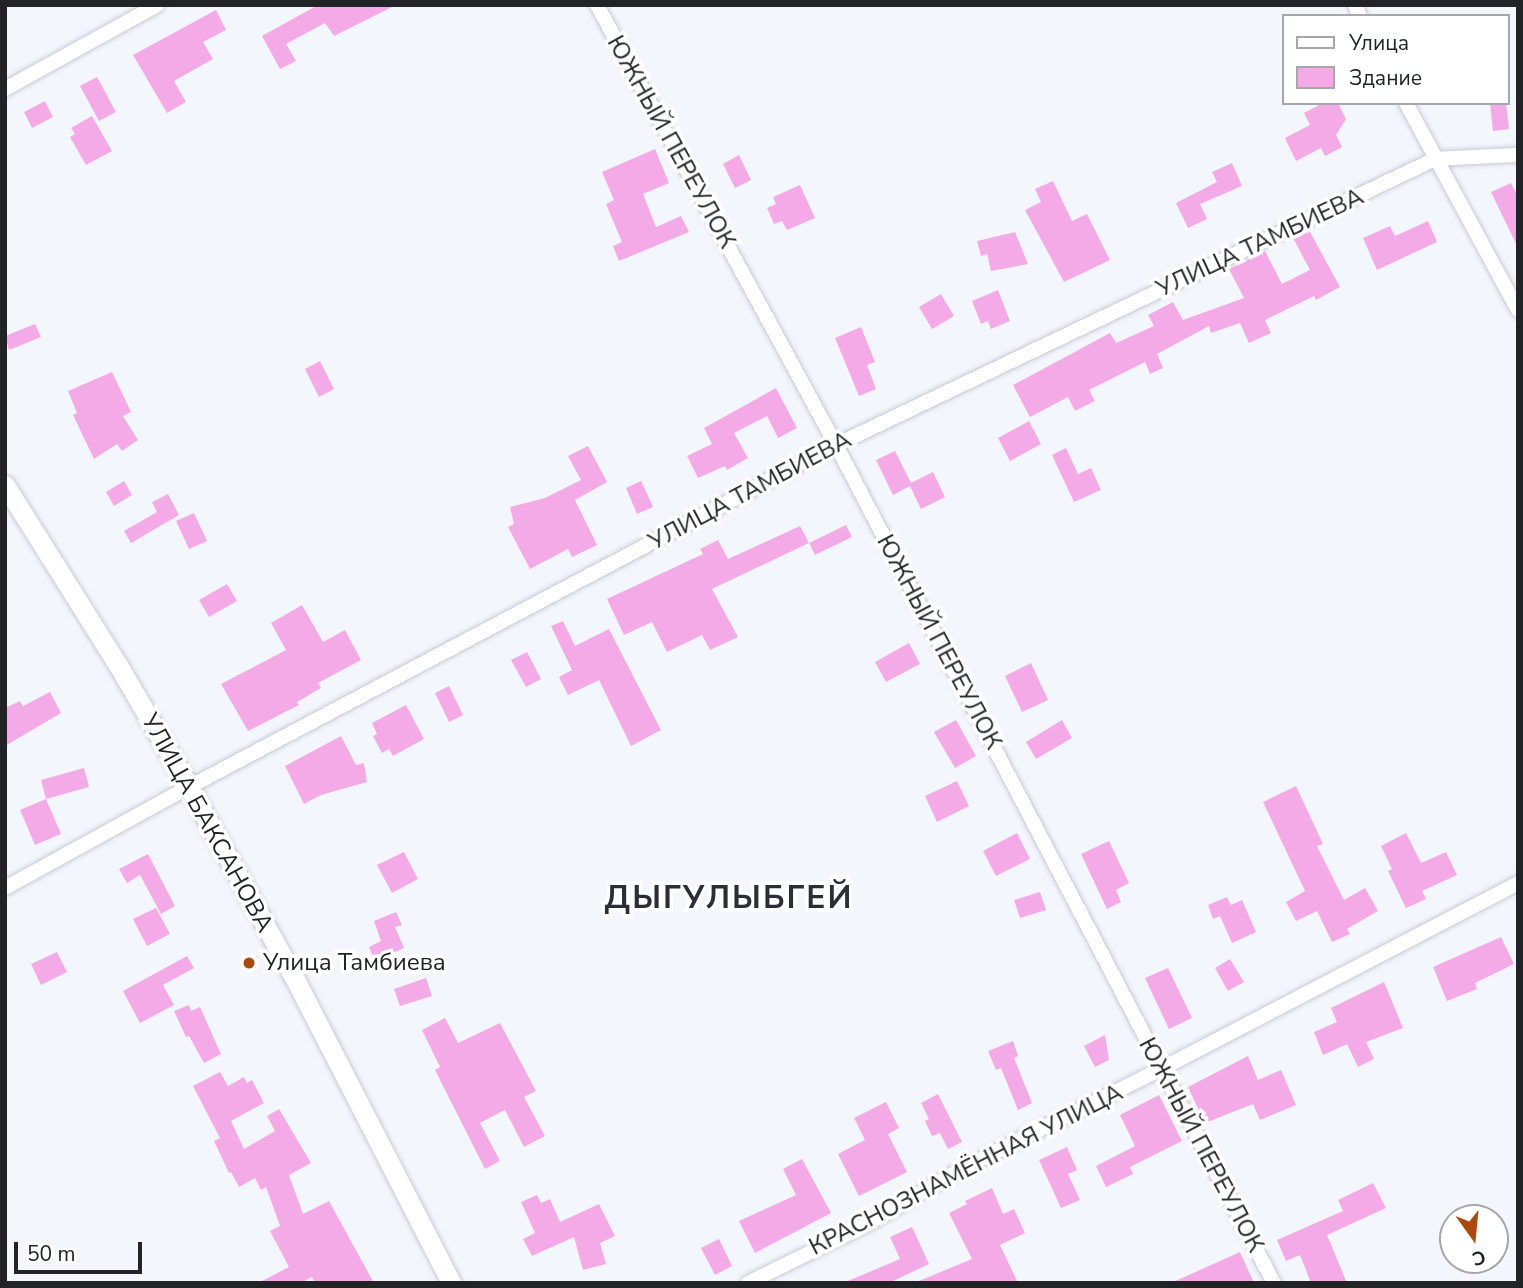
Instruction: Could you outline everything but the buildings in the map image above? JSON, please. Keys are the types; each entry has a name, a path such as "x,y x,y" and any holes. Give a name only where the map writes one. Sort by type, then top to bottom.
{"main road":[{"name":"УЛИЦА БАКСАНОВА","path":"5,485 118,665 189,787 294,977 452,1283"}],"street":[{"path":"5,89 157,5"},
{"name":"ЮЖНЫЙ ПЕРЕУЛОК","path":"597,5 836,445 1274,1283"},
{"path":"1407,105 1518,310"},
{"name":"УЛИЦА ТАМБИЕВА","path":"5,888 189,787 836,445 1435,159 1518,155"},
{"name":"КРАСНОЗНАМЁННАЯ УЛИЦА","path":"748,1283 866,1225 963,1168 1161,1069 1518,883"}],"place":[{"name":"Улица Тамбиева","path":"249,963"}],"district":[{"name":"ДЫГУЛЫБГЕЙ","path":"729,898"}]}
